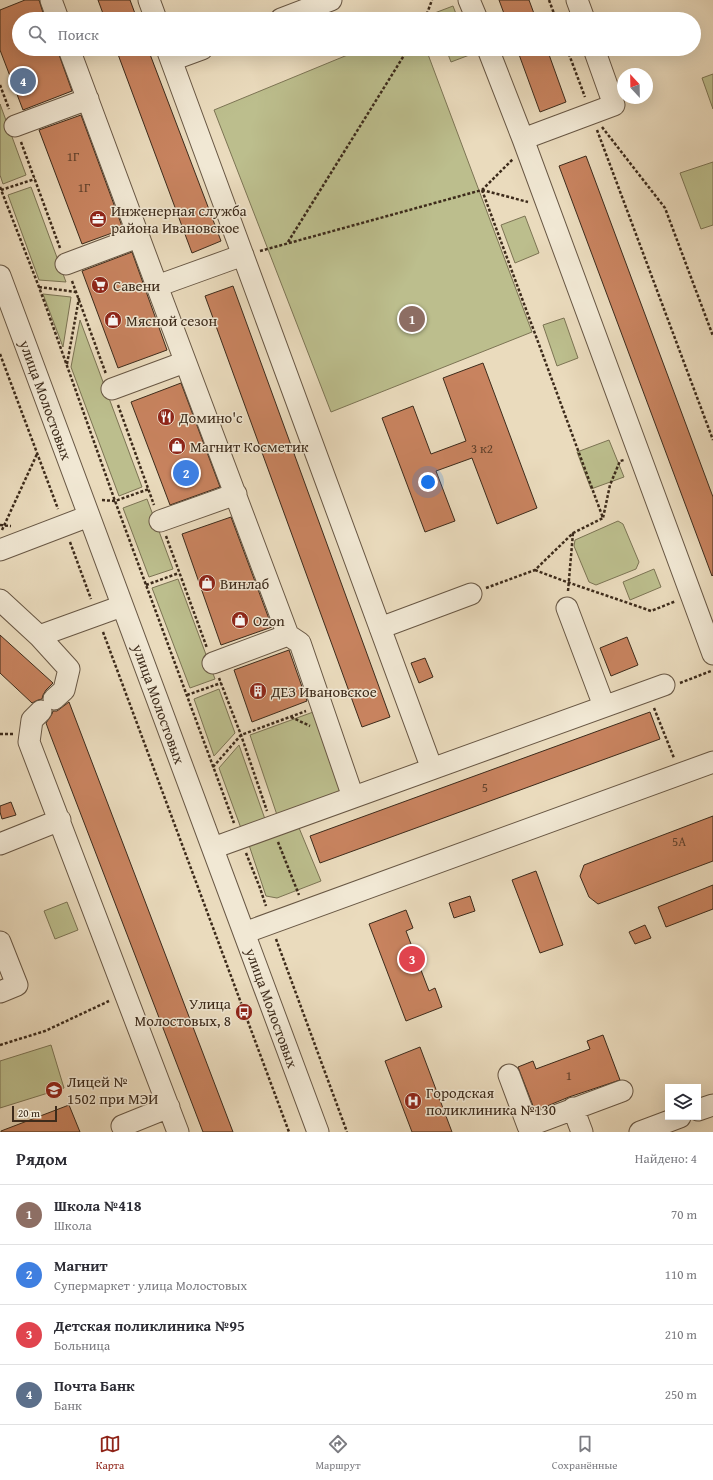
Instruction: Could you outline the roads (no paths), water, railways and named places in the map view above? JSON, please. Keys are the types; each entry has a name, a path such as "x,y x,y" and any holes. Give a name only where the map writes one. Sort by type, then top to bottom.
{"street":[{"path":"51,0 55,12"},
{"path":"149,0 153,12"},
{"path":"299,12 331,0"},
{"path":"469,0 474,12"},
{"path":"577,0 581,12"},
{"path":"72,56 138,237 288,635 300,643 353,797"},
{"path":"170,56 432,769"},
{"path":"491,56 525,142 713,654"},
{"path":"525,142 614,105 596,56"},
{"path":"15,126 88,99"},
{"path":"66,264 138,237"},
{"path":"157,286 243,255"},
{"name":"улица Молостовых","path":"0,276 318,1132"},
{"path":"112,389 185,362"},
{"path":"160,522 236,494"},
{"path":"0,550 89,516"},
{"path":"380,628 471,594"},
{"path":"0,600 39,636 69,669 64,690 32,720 29,742 178,1132"},
{"path":"39,636 122,606"},
{"path":"567,608 604,706"},
{"path":"213,663 288,635"},
{"path":"212,848 655,688"},
{"path":"244,933 713,762"},
{"path":"0,844 60,820"},
{"path":"0,942 16,985 0,992"},
{"path":"509,1075 528,1126 622,1090"},
{"path":"701,1109 713,1105"},
{"path":"122,1126 169,1107"},
{"path":"573,1108 582,1132"},
{"path":"646,1131 673,1120"}],"place":[{"name":"Почта Банк","path":"23,81"},
{"name":"Инженерная служба района Ивановское","path":"98,219"},
{"name":"Савени","path":"100,285"},
{"name":"Школа №418","path":"412,319"},
{"name":"Мясной сезон","path":"113,320"},
{"name":"Домино'c","path":"166,417"},
{"name":"Магнит Косметик","path":"177,446"},
{"name":"Магнит","path":"186,473"},
{"name":"Винлаб","path":"207,583"},
{"name":"Ozon","path":"240,620"},
{"name":"ДЕЗ Ивановское","path":"258,691"},
{"name":"Детская поликлиника №95","path":"412,959"},
{"name":"Улица Молостовых, 8","path":"244,1012"},
{"name":"Лицей № 1502 при МЭИ","path":"54,1090"},
{"name":"Городская поликлиника №130","path":"413,1101"}]}
